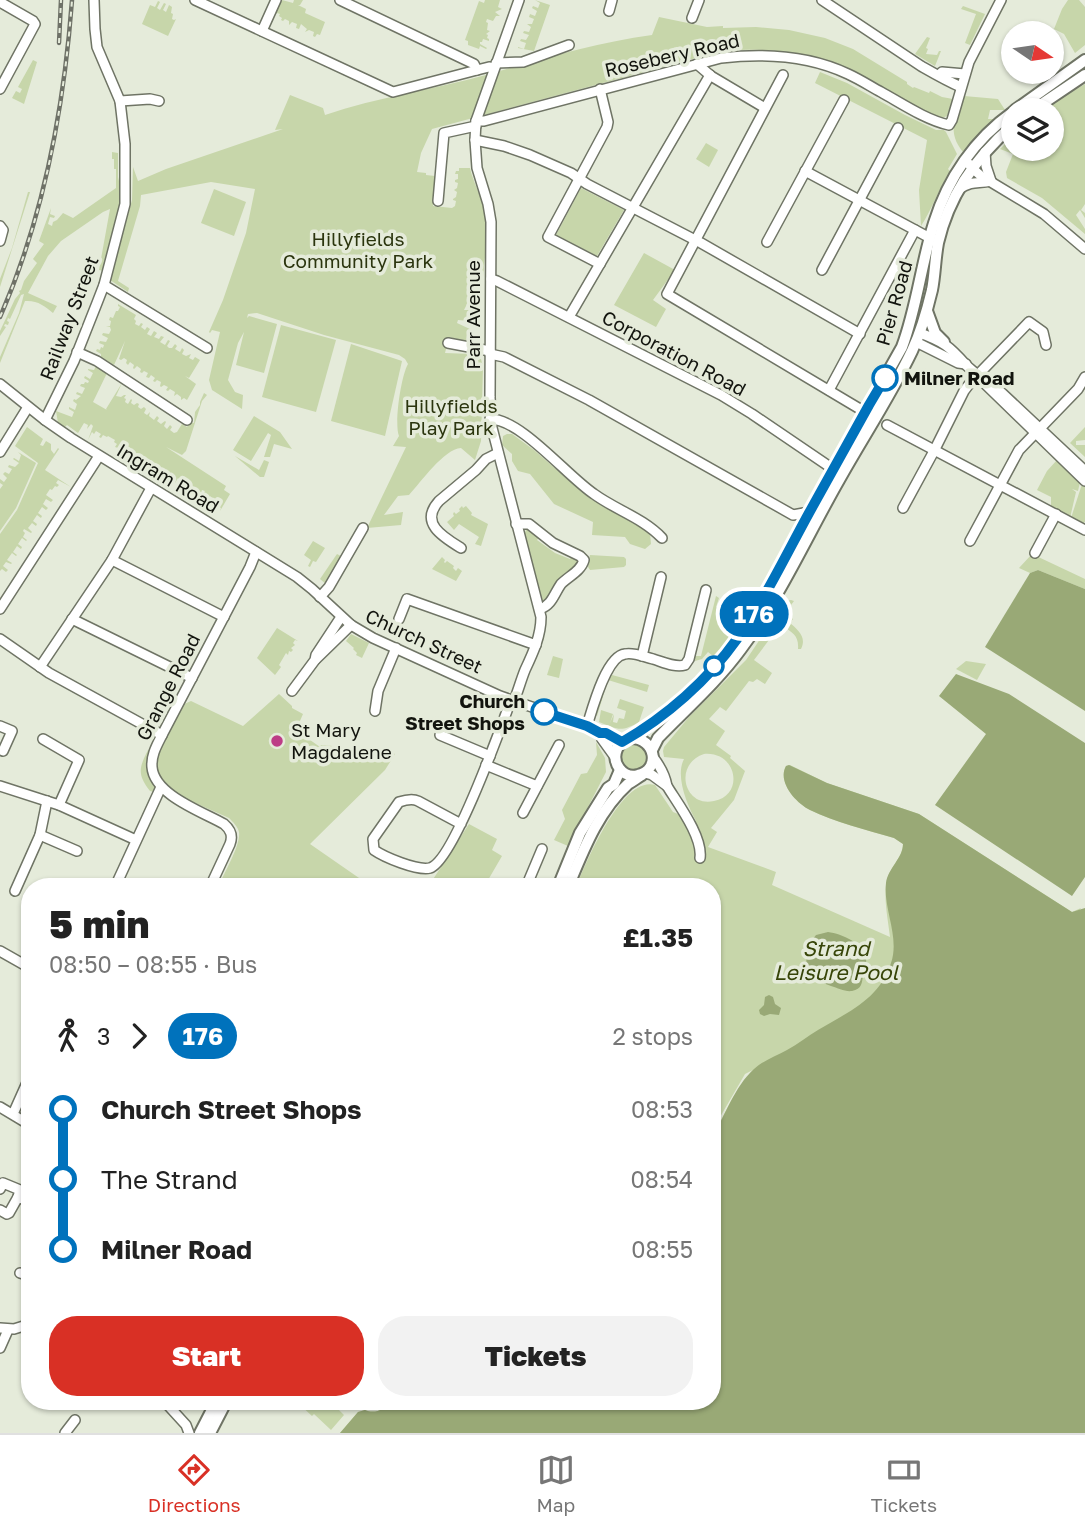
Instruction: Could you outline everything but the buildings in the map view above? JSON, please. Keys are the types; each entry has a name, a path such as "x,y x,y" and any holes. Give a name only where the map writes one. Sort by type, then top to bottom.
{"main road":[{"name":"Pier Road","path":"1032,98 1084,59"},
{"path":"1050,98 1085,75"},
{"name":"Pier Road","path":"627,740 686,694 727,652 752,616 908,333 930,238 942,201 954,177 968,155 1001,122"},
{"name":"Pier Road","path":"652,754 657,738 717,678 757,626 905,364 927,311 938,243 948,212 972,168 1001,137"},
{"path":"927,311 935,333 944,342"},
{"path":"908,333 918,337"},
{"path":"562,878 580,833 608,788 617,763 618,746 627,740 643,740 652,754 652,763 608,808 584,848 572,878"},
{"path":"617,763 628,775 643,774"},
{"path":"204,1431 213,1410"},
{"path":"204,1431 220,1410"}],"street":[{"name":"Railway Street","path":"45,420 78,352 104,285 125,204 125,143 120,101 97,47 94,0"},
{"path":"195,0 393,92 489,67 523,62 569,45"},
{"path":"262,31 276,0"},
{"path":"340,0 474,64 477,70"},
{"name":"Parr Avenue","path":"519,0 476,121 475,140 477,168 491,222 490,419 540,609"},
{"path":"609,11 612,0"},
{"path":"692,18 699,0"},
{"path":"822,0 940,78 961,87 975,49 1002,1"},
{"path":"0,2 36,22 0,89"},
{"name":"Rosebery Road","path":"438,201 444,133 476,121 721,58 779,55 820,63 847,73 910,108 949,125 961,87"},
{"path":"569,317 721,58"},
{"path":"697,64 765,108"},
{"path":"939,75 942,72 965,74"},
{"path":"783,75 667,294 865,412"},
{"path":"600,89 608,122 548,237 600,264"},
{"path":"767,242 844,100"},
{"path":"120,101 159,101"},
{"path":"822,270 898,128"},
{"path":"475,140 504,146 571,173 860,334"},
{"path":"985,152 991,181"},
{"path":"968,155 972,168 1044,214 1085,249"},
{"path":"806,171 930,238"},
{"path":"959,189 971,182 991,181"},
{"path":"0,226 4,230 0,241"},
{"path":"829,390 915,230"},
{"name":"Corporation Road","path":"491,279 720,395 833,469"},
{"path":"104,285 207,348"},
{"path":"903,508 964,391 978,375 1029,321 1043,332 1046,345"},
{"path":"918,337 944,342 978,375 996,386 1085,481"},
{"path":"918,337 958,363 966,364"},
{"path":"448,343 506,358 589,400 793,515 809,512"},
{"path":"78,352 184,414"},
{"path":"970,541 996,483 1019,450 1078,389 1085,377"},
{"name":"Ingram Road","path":"0,384 45,420 99,456 297,578 320,597"},
{"path":"0,452 28,407"},
{"path":"490,419 518,428 592,493 650,527 662,538"},
{"path":"887,425 1085,530"},
{"path":"1038,430 1085,471"},
{"path":"461,548 444,537 432,524 430,516 439,501 486,459 498,453"},
{"path":"0,609 99,456"},
{"path":"40,667 112,560 151,488"},
{"path":"1035,553 1056,514"},
{"path":"793,515 796,529 799,531"},
{"path":"461,824 418,801 404,800 399,802 373,839 374,850 388,858 419,867 431,868 439,861 461,824 468,811 536,645 541,624 540,609 549,604 561,585 581,567 584,560 581,556 556,544 526,523 516,524"},
{"path":"320,597 330,587 363,528"},
{"name":"Grange Road","path":"161,787 153,775 153,756 256,552"},
{"path":"112,560 224,617"},
{"path":"642,656 662,577"},
{"path":"587,726 602,682 612,662 619,656 642,656 677,666 685,665 689,659 706,590"},
{"name":"Church Street","path":"320,597 351,625 373,638 512,701 627,740"},
{"path":"398,619 407,599 536,645"},
{"path":"315,660 341,617"},
{"path":"72,619 192,678"},
{"path":"292,691 315,660 351,625"},
{"path":"0,639 40,667 162,735"},
{"path":"375,711 378,691 396,648"},
{"path":"0,726 12,731 3,751"},
{"name":"Church Street","path":"600,733 617,763"},
{"path":"440,734 537,786"},
{"path":"43,739 79,760 59,806"},
{"path":"523,813 559,745"},
{"path":"652,754 698,841 700,858"},
{"path":"643,774 652,775 667,786"},
{"path":"0,786 47,801 136,840"},
{"path":"119,878 161,787 224,824 230,831 231,842 214,878"},
{"path":"15,891 40,835 47,801"},
{"path":"40,835 77,851"},
{"path":"530,878 542,849"},
{"path":"0,951 21,963"},
{"path":"13,1114 21,1096"},
{"path":"0,1107 21,1119"},
{"path":"0,1189 3,1183 6,1183 20,1190 9,1213 0,1210"},
{"path":"0,1348 4,1329"},
{"path":"172,1410 187,1429 194,1427 204,1431"},
{"path":"65,1433 75,1420"}],"green space":[{"path":"282,0 293,3 294,0 303,0 298,5 306,9 305,13 325,22 320,35 315,37 314,32 305,32 307,29 301,24 299,29 296,28 297,24 292,22 289,25 289,21 281,20 280,14 275,15"},
{"path":"485,0 500,0 498,7 502,9 495,12 500,16 496,16 493,21 487,19 487,30 490,31 486,34 489,41 483,39 480,44 487,48 480,46 479,49 468,45 465,40 479,1 484,3"},
{"path":"535,0 550,5 534,51 518,48 518,47 524,49 526,43 520,41 526,40 529,35 523,33 529,32 531,27 527,24 532,24 534,19 529,17 530,14 535,16 537,11 532,8 538,8 540,3"},
{"path":"1068,0 1079,0 1085,7 1085,45 1075,53 1064,34 1064,21 1057,21"},
{"path":"158,1 160,2 157,8 160,10 164,3 166,4 163,10 166,12 169,5 172,7 172,19 176,19 168,36 142,24 150,5 155,7"},
{"path":"963,6 985,14 970,45 965,43 976,14 961,9"},
{"path":"659,17 707,27 789,30 825,38 853,49 913,88 953,99 947,116 942,118 819,59 787,52 738,50 722,51 432,129 421,153 417,172 435,176 433,206 455,206 456,201 453,199 457,192 454,190 457,188 458,183 455,180 458,179 458,174 455,174 459,168 470,168 483,204 486,244 483,277 480,278 464,310 470,310 470,321 458,320 457,323 472,330 468,333 470,342 449,337 445,353 472,354 481,359 481,441 475,460 461,448 454,450 440,460 409,495 398,496 384,515 403,512 401,525 367,528 406,447 393,446 399,436 399,400 408,364 405,359 257,313 248,314 247,318 249,316 277,324 264,373 236,365 244,332 238,343 228,380 235,392 243,395 242,409 212,390 209,380 220,332 209,332 246,233 255,189 211,182 141,195 118,281 129,288 128,292 110,280 132,200 133,167 138,181 283,129 275,130 290,95 323,108 325,115 568,52 652,35"},
{"path":"927,37 930,38 926,54 937,55 941,51 935,66 915,54"},
{"path":"33,60 37,62 24,104 12,98 16,91 20,93 22,89 18,87"},
{"path":"820,72 847,83 936,130 946,132 957,154 921,226 919,190 927,140 815,83"},
{"path":"1085,84 1085,204 1081,210 1085,213 1085,218 1080,210 1076,215 1085,229 1085,234 1042,198 1007,178 1006,172 1010,161 1064,161 1064,98 1060,98"},
{"path":"962,97 998,99 1001,104 1001,110 990,110 988,119 994,119 963,152 954,132"},
{"path":"706,143 718,150 709,167 696,159"},
{"path":"112,152 118,153 122,205 104,271 99,270 110,209 61,241 48,256 28,293 57,306 53,313 33,301 25,301 0,363 24,294 21,295 10,319 8,318 8,325 5,324 0,336 0,331 24,281 37,263 33,259 44,244 39,241 51,208 50,214 55,216 50,217 48,224 52,226 63,213 73,218 116,188"},
{"path":"581,188 624,210 597,256 556,235"},
{"path":"214,189 246,202 234,236 201,223"},
{"path":"30,192 0,287 0,279"},
{"path":"644,253 675,270 653,300 666,309 656,327 614,305"},
{"path":"118,304 136,315 135,324 139,326 141,323 145,330 147,327 150,329 147,334 151,336 154,331 157,333 154,337 164,337 160,342 165,345 170,341 167,346 169,348 175,344 175,349 180,352 182,348 184,350 182,354 191,354 189,358 200,360 189,378 185,376 196,384 187,400 181,400 177,394 174,396 175,392 166,390 168,387 164,385 161,387 161,382 153,381 155,378 151,375 146,377 148,373 140,372 141,369 137,366 134,369 130,362 128,365 124,358 119,359 125,341 114,365 96,351 103,348 104,345 99,343 100,341 106,342 108,338 102,335 109,334 110,327 106,326 110,326 110,317 113,318 118,311"},
{"path":"281,325 336,340 316,412 262,397"},
{"path":"351,344 402,361 385,436 331,421"},
{"path":"96,366 107,373 93,402 107,410 122,383 116,396 126,395 125,402 128,404 131,399 134,405 139,404 141,409 144,407 144,413 147,415 150,412 149,416 154,420 157,416 157,421 161,424 165,421 164,426 167,429 170,425 170,430 174,433 182,424 187,427 190,422 194,423 195,412 204,393 207,395 202,401 186,451 182,455 166,447 226,486 224,490 230,494 220,511 220,502 210,496 205,501 205,491 202,490 201,493 192,487 189,489 191,485 186,480 179,486 182,481 178,478 175,483 172,481 175,476 167,473 162,476 164,470 159,467 153,471 155,468 152,462 147,467 146,460 142,458 140,462 140,458 132,457 135,452 132,450 126,453 123,451 126,447 124,445 115,447 115,440 108,436 103,435 101,438 101,434 96,431 94,434 92,432 88,440 93,426 91,424 87,429 88,425 84,423 78,433 67,425 65,427 58,423 56,411 72,417 74,412 69,407 75,410 77,404 73,401 81,396 76,394 82,394 85,388 80,386 81,384 89,381 85,376 90,379 93,373 88,369 94,370"},
{"path":"254,416 280,432 292,449 274,444 270,457 264,457 271,435 268,433 251,461 233,450"},
{"path":"27,427 43,439 40,445 43,446 46,441 51,444 54,454 59,449 45,470 71,487 58,480 56,483 59,485 50,489 46,495 53,500 51,502 46,499 43,504 48,508 46,510 42,507 38,513 41,518 37,515 33,521 36,526 32,523 28,528 31,533 24,529 23,537 27,540 22,538 18,544 21,549 17,546 13,552 17,555 12,553 7,560 12,563 6,562 3,566 8,570 6,572 2,569 0,571 0,534 17,510 38,463 15,446"},
{"path":"1085,427 1085,440 1076,441 1076,445 1085,445 1085,457 1070,443"},
{"path":"512,434 534,450 588,497 650,533 651,544 645,549 630,544 625,537 592,535 593,522 554,504 530,474 518,471 512,461 512,454 502,445 503,436"},
{"path":"18,452 36,463 16,508 0,531 0,489 3,485 0,479 4,482 7,478 3,474 9,474 12,469 9,465 15,467 19,463 13,459 19,461 21,455"},
{"path":"235,456 259,470 264,460 269,462 264,477 260,477"},
{"path":"1057,460 1080,482 1078,491 1072,489 1076,492 1070,518 1051,506 1051,497 1037,490 1047,471"},
{"path":"1082,484 1085,486 1085,522 1082,524 1071,518"},
{"path":"462,506 466,506 471,515 488,524 481,546 475,544 479,537 459,524 454,530 447,522"},
{"path":"530,529 540,536 537,540 555,553 570,559 572,555 581,560 546,601 541,600 524,535 526,530"},
{"path":"313,541 325,548 310,567 308,566 311,560 304,555"},
{"path":"337,554 341,556 326,584 320,579"},
{"path":"1032,554 1085,579 1085,589 1038,570 1030,573 1019,568"},
{"path":"590,555 624,557 626,565 590,570"},
{"path":"442,557 445,563 447,561 454,566 456,571 458,568 462,571 456,581 432,569"},
{"path":"716,596 719,598 716,607 733,622 730,628 731,639 713,656 708,652 702,659 695,661 695,656 701,656"},
{"path":"794,601 785,613 793,619 790,623 799,631 803,645 798,649 792,633 783,626 778,628 754,660 772,673 765,684 757,679 749,681 726,711 720,707 709,719 725,731 716,745 745,771 734,800 711,828 717,832 708,847 776,872 772,885 890,937 886,887 903,844 894,838 840,822 805,807 786,785 784,772 786,766 790,765 827,783 919,814 1072,912 1081,908 1040,972 819,1401 721,1408 721,1120 753,1070 745,1074 721,1115 721,878 580,878 607,823 630,793 643,786 655,785 673,812 696,821 681,782 684,759 664,757 664,747 689,717 746,660 782,602","holes":["704,754 724,759 733,774 730,791 714,801 695,798 686,784 688,767 694,759"]},
{"path":"277,628 298,641 295,640 295,645 291,648 293,650 289,651 288,655 286,653 275,675 257,658"},
{"path":"351,634 369,643 362,658 356,655 354,648 346,641"},
{"path":"553,656 563,659 559,678 547,675"},
{"path":"966,661 986,664 977,680 956,669"},
{"path":"611,672 612,675 649,685 647,692 608,680 597,716 607,680"},
{"path":"279,694 292,708 303,714 296,730 320,747 390,751 395,754 385,770 310,844 359,878 222,878 239,838 238,828 229,818 175,794 158,775 156,766 159,750 182,705 191,701 243,726"},
{"path":"620,699 644,707 639,722 619,729 599,722 601,710 613,714 610,723 614,714 613,722 617,723 619,718 624,719 626,711 617,708"},
{"path":"596,742 605,758 606,772 568,846 554,840 565,819 562,810 581,774 587,773 597,755"},
{"path":"634,744 643,748 647,757 643,766 634,770 625,766 621,757 625,748"},
{"path":"148,750 148,768 154,792 150,791 141,775 141,766"},
{"path":"469,824 497,839 492,850 502,856 489,878 434,878"},
{"path":"306,1410 339,1410 344,1415 331,1430 314,1414 312,1416"},
{"path":"684,1410 340,1433 358,1412"}],"water":[{"path":"1038,570 1085,589 1085,711 985,647 1030,573"},
{"path":"956,674 1009,694 1085,743 1085,877 1072,896 935,805 986,734 939,696"},
{"path":"786,766 919,814 1072,912 1085,908 1085,1433 340,1433 358,1412 365,1410 721,1410 721,1120 736,1093 754,1069 871,995 886,975 893,953 886,883 901,854 903,844 894,838 840,822 805,807 786,785"},
{"name":"Strand Leisure Pool","path":"828,932 852,940 864,953 866,961 862,983 855,990 844,990 822,982 807,965 810,943 816,935"},
{"path":"769,995 781,1008 779,1015 760,1014 765,997"}],"railway":[{"path":"59,43 61,0"},
{"path":"0,317 29,240 50,162 64,81 72,0"}],"bus line":[{"name":"176","path":"544,712 606,733 622,742 649,725 690,691 722,658 752,616 885,378"}],"place":[{"name":"Milner Road","path":"885,378"},
{"name":"Church Street Shops","path":"544,712"},
{"name":"St Mary Magdalene","path":"277,741"}],"park label":[{"name":"Hillyfields Community Park","path":"358,250"},
{"name":"Hillyfields Play Park","path":"451,417"}]}
